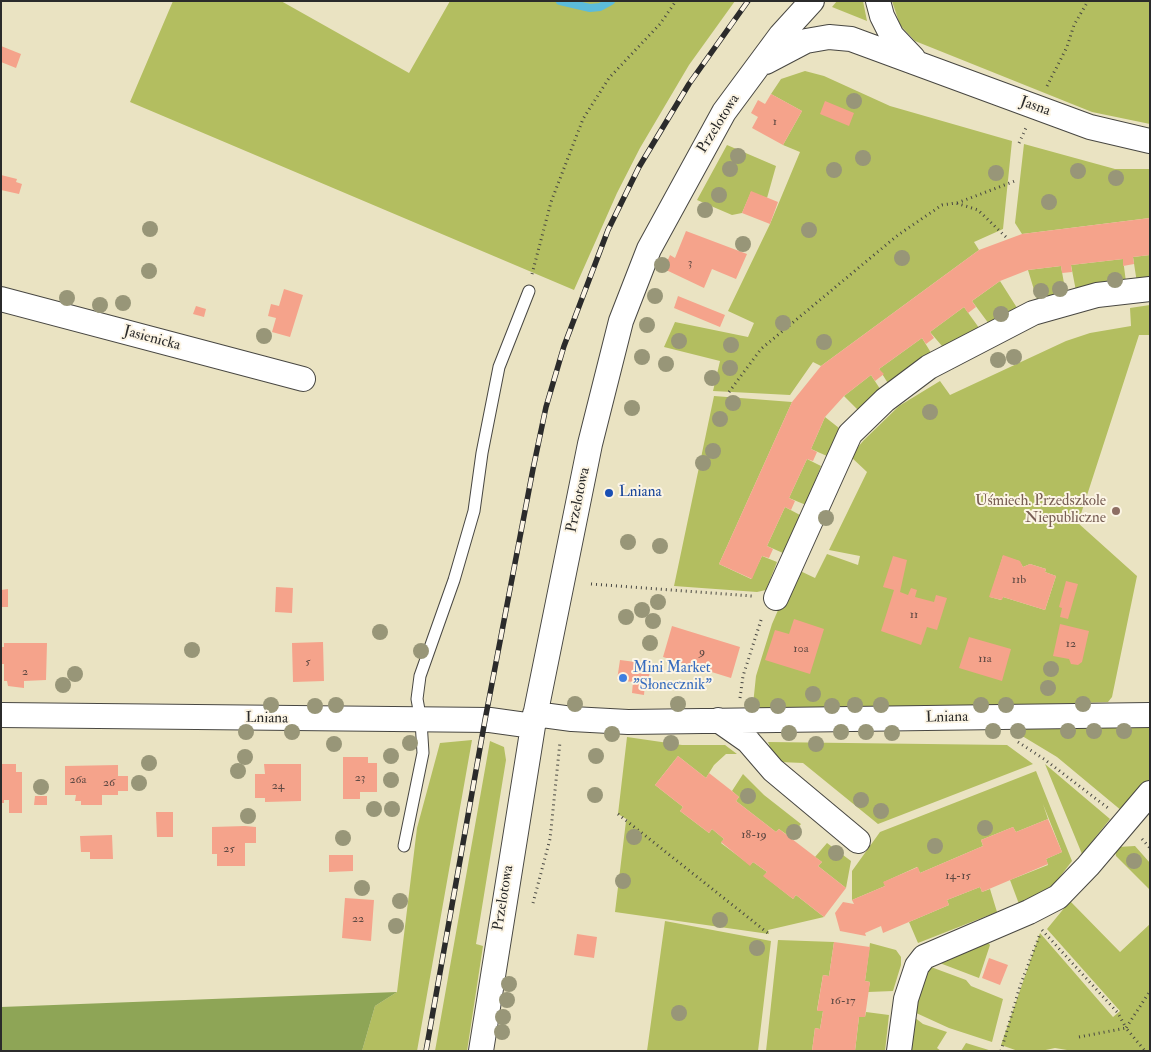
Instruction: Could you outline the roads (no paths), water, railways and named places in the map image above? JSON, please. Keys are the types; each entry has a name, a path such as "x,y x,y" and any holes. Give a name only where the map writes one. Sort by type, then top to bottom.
{"street":[{"name":"Przelotowa","path":"481,1051 534,720 595,422 625,308 649,249 668,211 736,95 781,36 812,1"},
{"name":"Jasna","path":"878,1 882,16 892,36 908,55 922,65"},
{"name":"Jasna","path":"736,95 766,61 793,46 817,38 840,37 860,41 1090,127 1150,141"},
{"path":"772,598 850,434 885,400 929,367 980,338 1033,313 1096,295 1150,289"},
{"name":"Jasienicka","path":"1,299 303,378"},
{"name":"Lniana","path":"1,715 421,720 572,719 628,722 1150,715"},
{"path":"727,720 773,770 858,841"},
{"path":"899,1051 906,999 917,966 924,957 1029,912 1058,897 1150,793"}],"lane":[{"path":"404,846 423,753 421,720 416,699 420,676 454,580 474,511 482,453 499,367 529,291"}],"waterway":[{"path":"560,1 590,8 600,7 611,1"}],"railway":[{"path":"426,1051 485,720 533,469 546,407 564,346 608,230 639,167 689,84 748,1"}],"place":[{"name":"Lniana","path":"609,493"},
{"name":"Uśmiech. Przedszkole Niepubliczne","path":"1116,511"},
{"name":"Mini Market \"Słonecznik\"","path":"623,678"}]}
